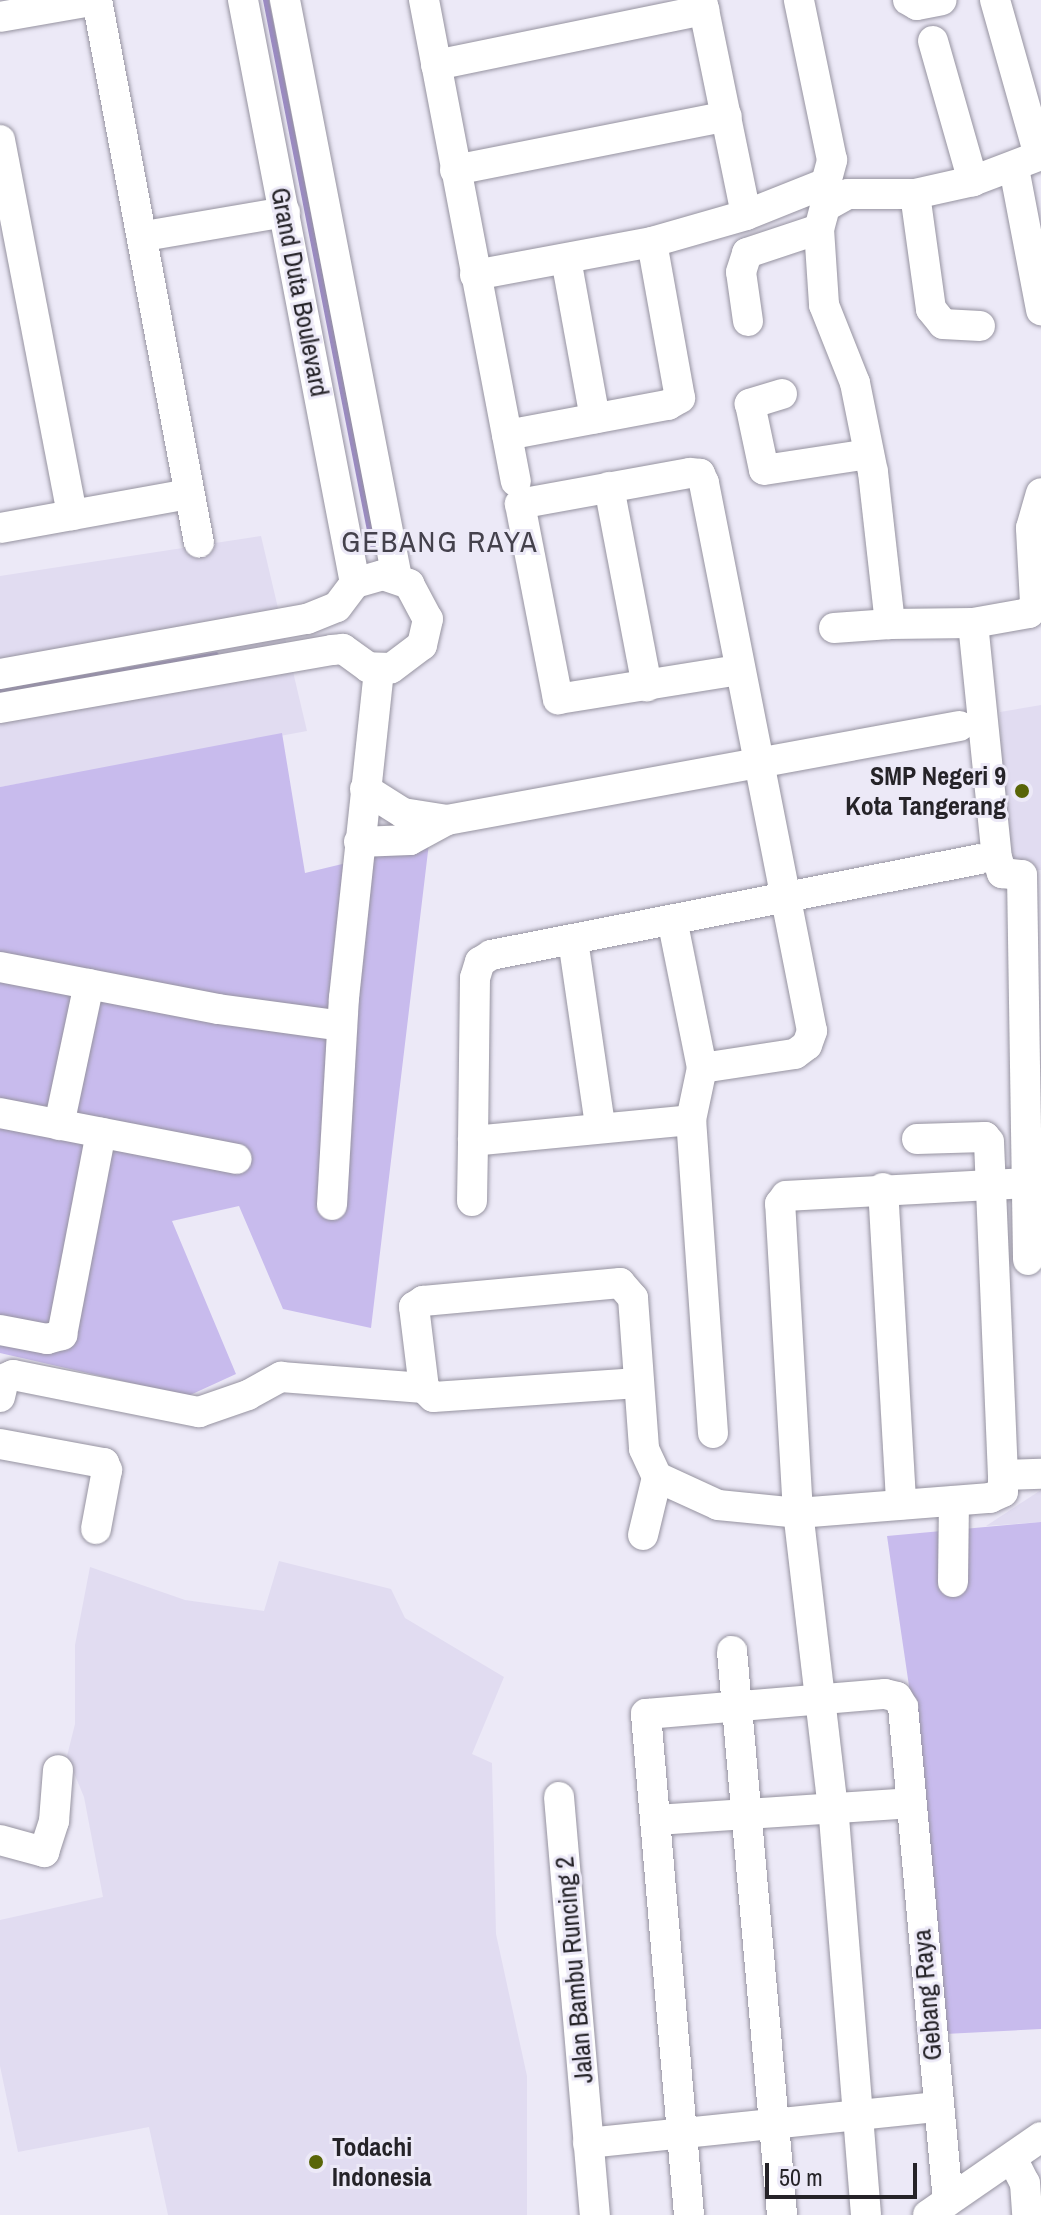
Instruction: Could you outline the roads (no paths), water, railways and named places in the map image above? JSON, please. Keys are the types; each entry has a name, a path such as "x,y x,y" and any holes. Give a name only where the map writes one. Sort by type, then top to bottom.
{"street":[{"path":"0,17 97,0 145,236 199,543"},
{"name":"Grand Duta Boulevard","path":"243,0 285,212 346,595"},
{"name":"Grand Duta Boulevard","path":"285,0 397,578"},
{"path":"424,0 516,481"},
{"path":"908,0 917,5 942,0"},
{"path":"995,0 1032,159 1041,310"},
{"path":"436,65 703,5 746,215"},
{"path":"475,275 652,242 746,215 817,189 831,172 808,6"},
{"path":"933,41 973,181"},
{"path":"455,170 727,116"},
{"path":"0,140 72,515"},
{"path":"890,624 869,454 855,383 824,305 819,229 825,207 848,194 915,194 973,181 1032,159"},
{"path":"915,194 931,309 943,324 980,326"},
{"path":"145,236 285,212"},
{"path":"748,321 741,272 747,253 819,229"},
{"path":"507,435 668,405 682,394 652,242"},
{"path":"566,259 595,418"},
{"path":"782,394 750,404 764,470 869,454"},
{"path":"702,1068 795,1054 807,1045 812,1013 756,762 739,670 703,477 690,473 520,504 554,695 564,701 739,670"},
{"path":"609,487 647,686"},
{"path":"834,628 973,623 1023,616 1033,609 1031,528 1041,493"},
{"path":"0,528 189,494"},
{"path":"0,674 307,619 383,575 409,584 425,606 427,632 414,655 379,669 359,663 343,649 0,708"},
{"path":"973,623 997,858 1002,873 1031,875 1027,1183 1034,1260 996,1262"},
{"path":"332,1205 342,1026 379,669"},
{"path":"359,842 410,840 447,820 959,726"},
{"path":"365,789 403,813 447,820"},
{"path":"472,1201 475,978 480,962 491,955 673,924 980,859"},
{"path":"673,924 702,1068 691,1120 713,1433"},
{"path":"573,940 600,1126"},
{"path":"0,967 342,1026"},
{"path":"59,1125 89,984"},
{"path":"0,1113 237,1159"},
{"path":"473,1141 600,1126 691,1120"},
{"path":"0,1330 47,1339 62,1335 101,1133"},
{"path":"657,1477 718,1505 798,1513 998,1495 1003,1475 996,1262 993,1183 985,1137 917,1139"},
{"path":"866,2215 833,1809 798,1513 780,1204 794,1194 1027,1183"},
{"path":"883,1188 901,1504"},
{"path":"638,1383 433,1397 424,1388 413,1317 417,1304 606,1282 620,1283 633,1298 644,1449 657,1477 643,1535"},
{"path":"0,1397 4,1379 13,1375 199,1412 248,1395 281,1377 424,1388"},
{"path":"0,1444 104,1463 107,1470 96,1529"},
{"path":"1003,1475 1041,1474"},
{"path":"953,1582 954,1501"},
{"path":"732,1651 782,2215"},
{"name":"Gebang Raya","path":"689,2215 646,1714 897,1697 903,1707 937,2107 938,2208"},
{"path":"0,1840 44,1852 54,1821 58,1770"},
{"name":"Jalan Bambu Runcing 2","path":"559,1797 595,2215"},
{"path":"656,1820 909,1803"},
{"path":"588,2143 937,2107"},
{"path":"938,2208 1041,2137"},
{"path":"1012,2158 1025,2183 1027,2215"}],"waterway":[{"path":"266,0 374,551"},
{"path":"0,692 216,655"}],"place":[{"name":"SMP Negeri 9 Kota Tangerang","path":"1022,791"},
{"name":"Todachi Indonesia","path":"316,2162"}],"district":[{"name":"GEBANG RAYA","path":"440,541"}]}
